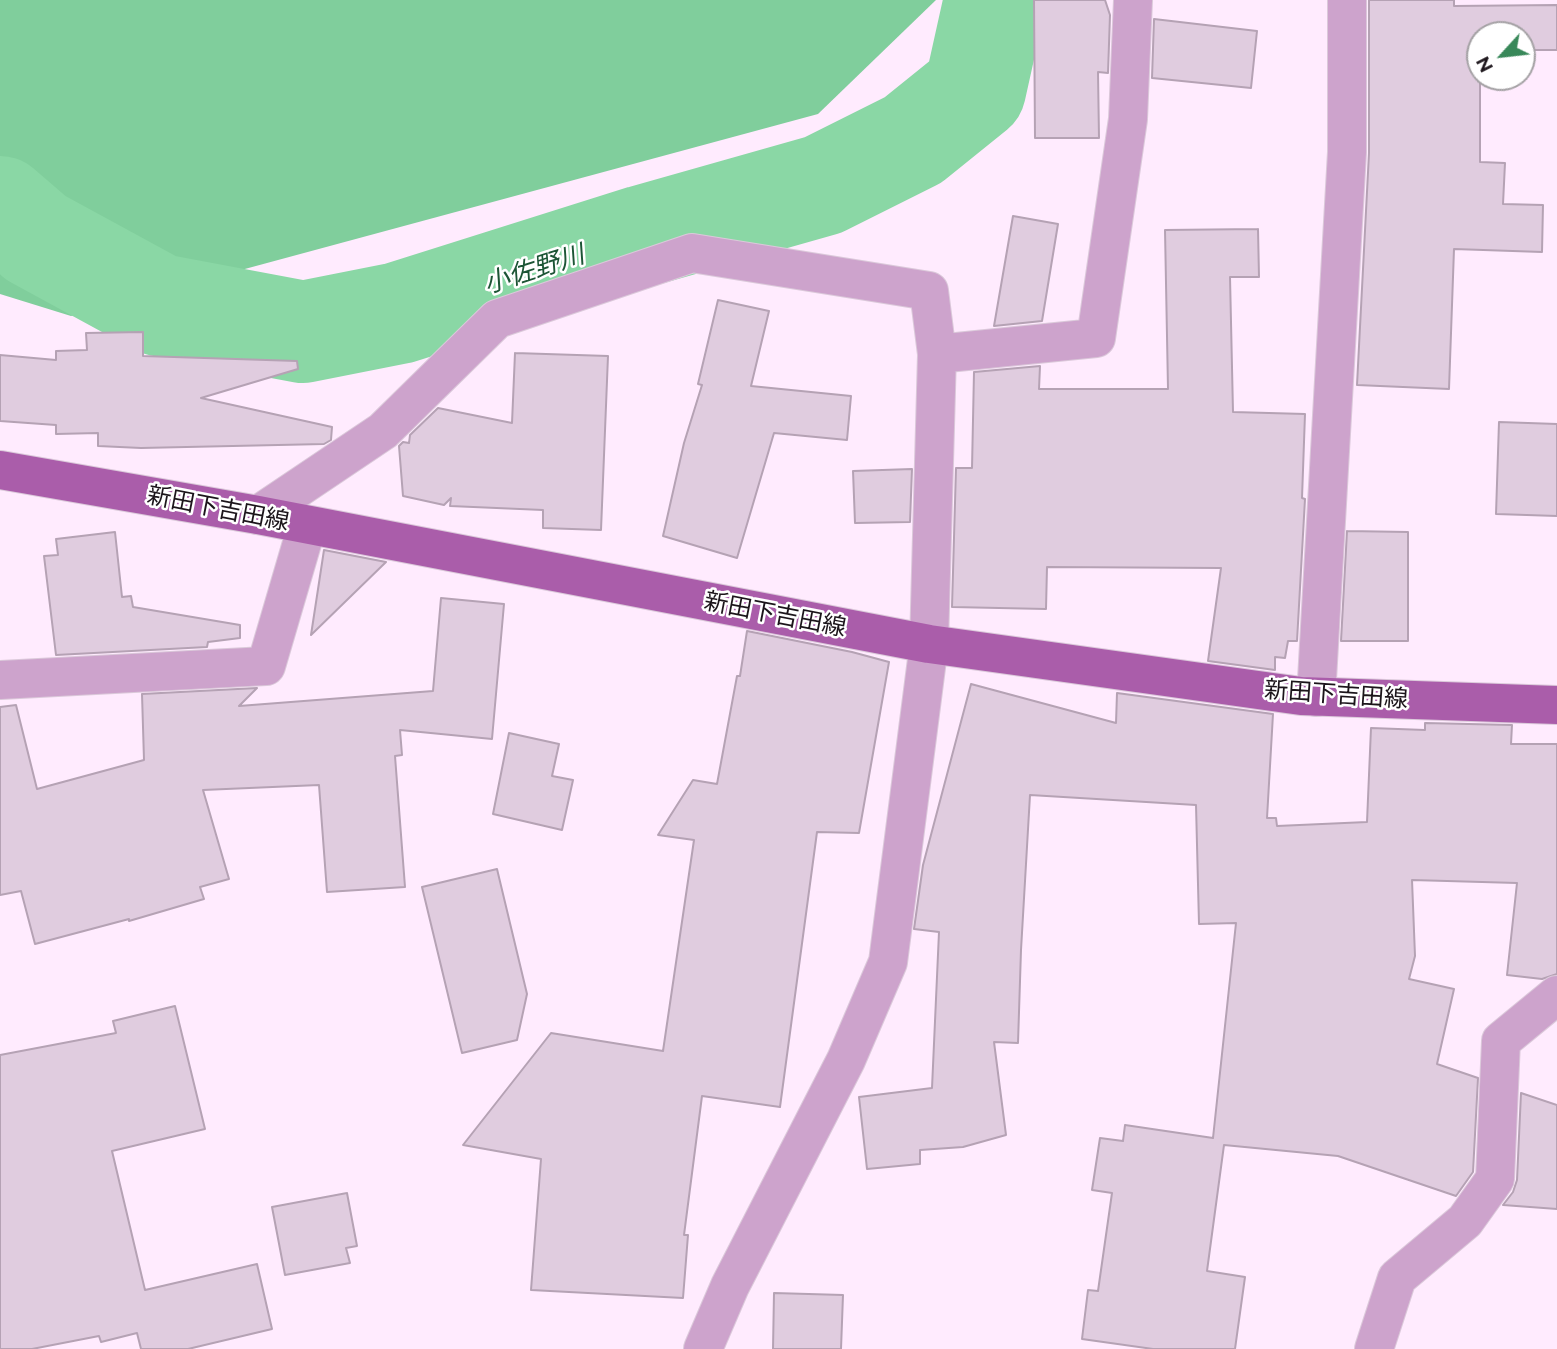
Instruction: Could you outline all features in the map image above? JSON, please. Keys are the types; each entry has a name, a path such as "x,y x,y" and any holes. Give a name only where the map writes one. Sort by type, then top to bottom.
{"main road":[{"name":"新田下吉田線","path":"0,470 258,515 929,644 1301,696 1557,705"}],"street":[{"path":"937,354 1096,338 1128,119 1133,0"},
{"path":"1316,696 1347,152 1347,0"},
{"path":"258,515 383,431 497,319 692,253 929,291 937,354 929,644 888,962 846,1060 730,1286 703,1349"},
{"path":"0,680 267,666 307,526"},
{"path":"1374,1349 1398,1278 1465,1221 1495,1179 1501,1041 1557,995"}],"green space":[{"path":"0,0 936,0 818,114 71,316 0,294"}],"building":[{"path":"1034,0 1105,0 1110,15 1108,73 1098,72 1099,138 1035,138"},
{"path":"1369,0 1454,0 1454,6 1557,5 1557,50 1536,50 1536,21 1466,21 1466,91 1480,91 1480,162 1505,163 1503,204 1543,205 1542,252 1454,249 1449,389 1357,385 1369,153"},
{"path":"1154,19 1257,31 1251,88 1152,78"},
{"path":"1013,216 1058,224 1042,321 994,326"},
{"path":"1258,229 1259,277 1230,277 1233,412 1305,414 1302,498 1305,499 1297,641 1288,641 1285,658 1275,657 1275,670 1208,661 1221,568 1047,567 1046,609 952,607 956,468 972,468 974,372 1040,366 1039,389 1168,389 1165,230"},
{"path":"718,300 769,311 751,386 851,396 847,440 774,433 737,558 663,536 684,443 702,385 698,384"},
{"path":"143,332 143,356 297,361 298,369 201,398 332,427 331,440 324,444 141,448 98,446 98,433 56,434 56,425 0,421 0,355 56,360 56,351 87,350 86,333"},
{"path":"515,353 608,356 601,530 543,528 543,510 450,506 451,498 444,505 403,496 399,446 403,442 409,443 410,435 438,408 512,423"},
{"path":"1499,422 1557,424 1557,516 1496,514"},
{"path":"912,469 910,522 855,523 853,471"},
{"path":"1347,531 1408,532 1408,641 1341,641"},
{"path":"115,532 122,597 131,596 133,607 240,625 240,638 208,642 207,647 56,655 44,556 58,555 56,539"},
{"path":"324,550 386,562 311,635"},
{"path":"441,598 504,604 492,739 400,730 402,755 395,756 405,887 327,892 319,785 203,790 229,879 200,887 204,899 35,944 21,891 0,895 0,707 16,705 37,789 144,760 142,694 257,688 239,706 433,691"},
{"path":"747,631 889,662 859,833 817,832 780,1107 702,1096 684,1235 688,1235 683,1298 531,1290 541,1159 463,1145 551,1033 663,1051 694,840 658,835 693,780 717,784"},
{"path":"971,684 1116,723 1117,693 1273,714 1267,818 1276,818 1277,826 1367,822 1371,728 1425,730 1425,723 1512,725 1511,744 1557,744 1557,974 1542,979 1507,975 1517,883 1412,880 1415,956 1409,979 1454,989 1437,1064 1478,1078 1473,1172 1456,1196 1338,1156 1224,1145 1207,1271 1245,1277 1235,1349 1153,1349 1082,1339 1088,1290 1098,1291 1112,1193 1092,1190 1100,1138 1123,1141 1125,1125 1213,1138 1236,923 1199,924 1196,805 1030,795 1018,1043 994,1042 1006,1135 963,1147 920,1150 920,1164 867,1169 859,1097 932,1088 939,932 914,929 923,865"},
{"path":"509,733 559,744 552,776 573,780 562,830 493,814"},
{"path":"497,869 527,994 517,1040 462,1053 422,887"},
{"path":"175,1006 205,1129 112,1151 145,1290 257,1264 272,1329 188,1349 141,1349 137,1333 101,1342 99,1336 32,1349 0,1349 0,1055 116,1033 113,1021"},
{"path":"1521,1093 1557,1105 1557,1209 1503,1205 1513,1192 1517,1180"},
{"path":"347,1193 357,1246 346,1248 350,1263 285,1275 272,1207"},
{"path":"774,1293 843,1295 841,1349 773,1349"}],"waterway":[{"name":"小佐野川","path":"0,207 36,238 159,305 303,332 399,313 643,236 823,185 913,140 975,90 995,0"}]}
